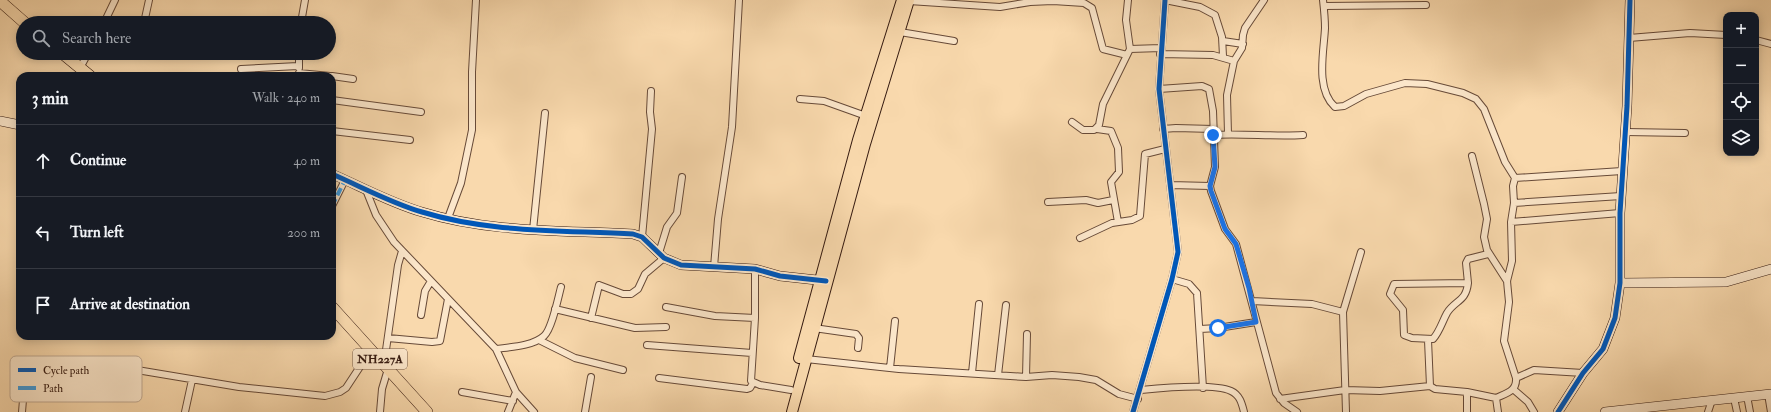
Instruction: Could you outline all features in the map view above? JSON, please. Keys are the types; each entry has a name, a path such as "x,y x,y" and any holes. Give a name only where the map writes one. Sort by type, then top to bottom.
{"highway":[{"path":"0,1 17,16"},
{"path":"70,60 85,72"},
{"name":"NH227A","path":"336,311 427,412"}],"main road":[{"path":"785,412 790,390 900,32 907,0"},
{"path":"792,412 814,328 823,281 866,116 907,0"}],"street":[{"path":"107,16 115,0"},
{"path":"146,16 149,0"},
{"path":"302,16 305,0"},
{"path":"448,218 461,183 472,130 472,65 476,0"},
{"path":"714,267 718,219 732,120 739,0"},
{"path":"907,0 1000,7 1034,1 1079,1 1092,8 1102,49 1127,55"},
{"path":"1097,129 1103,104 1130,49 1126,20 1128,0"},
{"path":"1133,412 1141,390 1178,252 1159,89 1165,0 1200,6 1212,12 1216,17 1223,41 1223,56"},
{"path":"1228,134 1227,95 1234,61 1241,51 1243,35 1246,28 1264,0"},
{"path":"1558,412 1582,374 1599,356 1612,327 1620,283 1620,213 1626,132 1630,0"},
{"path":"1280,399 1345,390 1380,391 1430,386 1442,390 1467,392 1496,398 1513,389 1516,384 1516,378 1504,342 1509,302 1507,280 1512,261 1511,222 1514,203 1513,186 1515,178 1506,162 1484,109 1476,99 1463,93 1427,84 1405,83 1366,94 1344,106 1335,107 1329,98 1321,72 1325,28 1324,3 1426,5"},
{"path":"900,32 954,41"},
{"path":"1629,38 1678,33 1723,36"},
{"path":"1223,41 1243,44"},
{"path":"1759,41 1771,44"},
{"path":"1130,49 1223,56 1234,61"},
{"path":"80,68 84,60"},
{"path":"298,60 299,72"},
{"path":"241,69 298,66"},
{"path":"336,77 353,79"},
{"path":"1159,89 1206,87 1209,89 1215,167 1210,186 1221,222 1236,244 1273,386 1280,399 1297,412"},
{"path":"642,237 652,129 650,112 651,91"},
{"path":"800,98 824,101 866,116"},
{"path":"336,101 421,112"},
{"path":"534,230 545,113"},
{"path":"0,121 16,124"},
{"path":"1072,122 1086,130 1097,129 1110,131 1118,148 1119,172 1111,182 1118,222"},
{"path":"1163,129 1270,136 1303,135"},
{"path":"336,131 410,140"},
{"path":"1626,132 1685,133"},
{"path":"1080,238 1118,222 1132,220 1140,216 1145,154 1165,149"},
{"path":"1472,156 1487,219 1484,236 1488,254 1507,280"},
{"path":"1515,178 1622,171"},
{"path":"336,176 366,190 421,212 484,226 534,230 560,229 626,233 642,237 662,256 681,265 755,269 780,276 823,281"},
{"path":"591,318 599,285 623,294 631,294 638,288 648,271 662,256 668,227 677,213 682,177"},
{"path":"336,198 345,180"},
{"path":"1170,184 1210,186"},
{"path":"366,190 376,215 394,242 496,349 516,392 534,412"},
{"path":"1514,203 1621,196"},
{"path":"1048,202 1086,200 1098,203 1113,200"},
{"path":"1511,222 1620,213"},
{"path":"380,412 388,338 398,265 402,251"},
{"path":"1346,412 1343,312 1361,252"},
{"path":"1468,283 1394,284 1390,294 1403,310 1404,335 1412,338 1428,340 1433,339 1449,310 1464,297 1467,291 1468,283 1466,263 1468,259 1488,254"},
{"path":"755,269 755,318 750,379 753,383 790,390"},
{"path":"1620,283 1726,282 1771,269"},
{"path":"1172,279 1189,284 1196,290 1200,329 1203,388"},
{"path":"421,315 425,291 431,280"},
{"path":"496,349 539,340 548,330 561,287"},
{"path":"388,338 432,342 440,341 448,299"},
{"path":"1252,302 1312,304 1343,312"},
{"path":"972,373 979,304"},
{"path":"998,375 1006,305"},
{"path":"666,307 715,316 755,318"},
{"path":"555,309 635,328 666,327"},
{"path":"890,368 895,321"},
{"path":"1200,329 1218,328 1256,322"},
{"path":"814,328 856,334 859,338 858,348"},
{"path":"1026,377 1027,334"},
{"path":"539,340 575,358 623,370"},
{"path":"1428,340 1430,386"},
{"path":"647,344 752,353"},
{"path":"142,371 239,387 325,396 332,395 346,388 371,350"},
{"path":"806,359 890,368 1026,377 1052,375 1088,378 1102,383 1119,394 1138,399"},
{"path":"1516,378 1534,370 1582,374"},
{"path":"585,412 591,377"},
{"path":"659,378 747,389 750,388 753,383"},
{"path":"185,412 192,380"},
{"path":"1141,390 1203,388 1232,392 1241,401 1244,412"},
{"path":"1513,389 1528,402 1534,412"},
{"path":"462,392 513,401"},
{"path":"508,412 516,392"},
{"path":"1467,392 1468,412"},
{"path":"1605,412 1769,394 1771,412"},
{"path":"1746,396 1750,412"},
{"path":"1496,398 1498,412"},
{"path":"1734,398 1737,412"},
{"path":"1708,412 1712,400"},
{"path":"22,412 23,402"}],"marked path":[{"path":"336,198 345,180"}],"cycle path":[{"path":"1133,412 1172,279 1178,252 1159,89 1165,0"},
{"path":"1558,412 1583,373 1603,349 1615,318 1620,283 1620,213 1627,106 1630,0"},
{"path":"336,176 399,204 448,219 500,227 633,234 642,237 664,258 681,265 755,269 780,276 826,281"}],"route":[{"path":"1213,135 1215,175 1210,186 1211,191 1221,222 1236,244 1249,288 1256,322 1218,328"}]}
